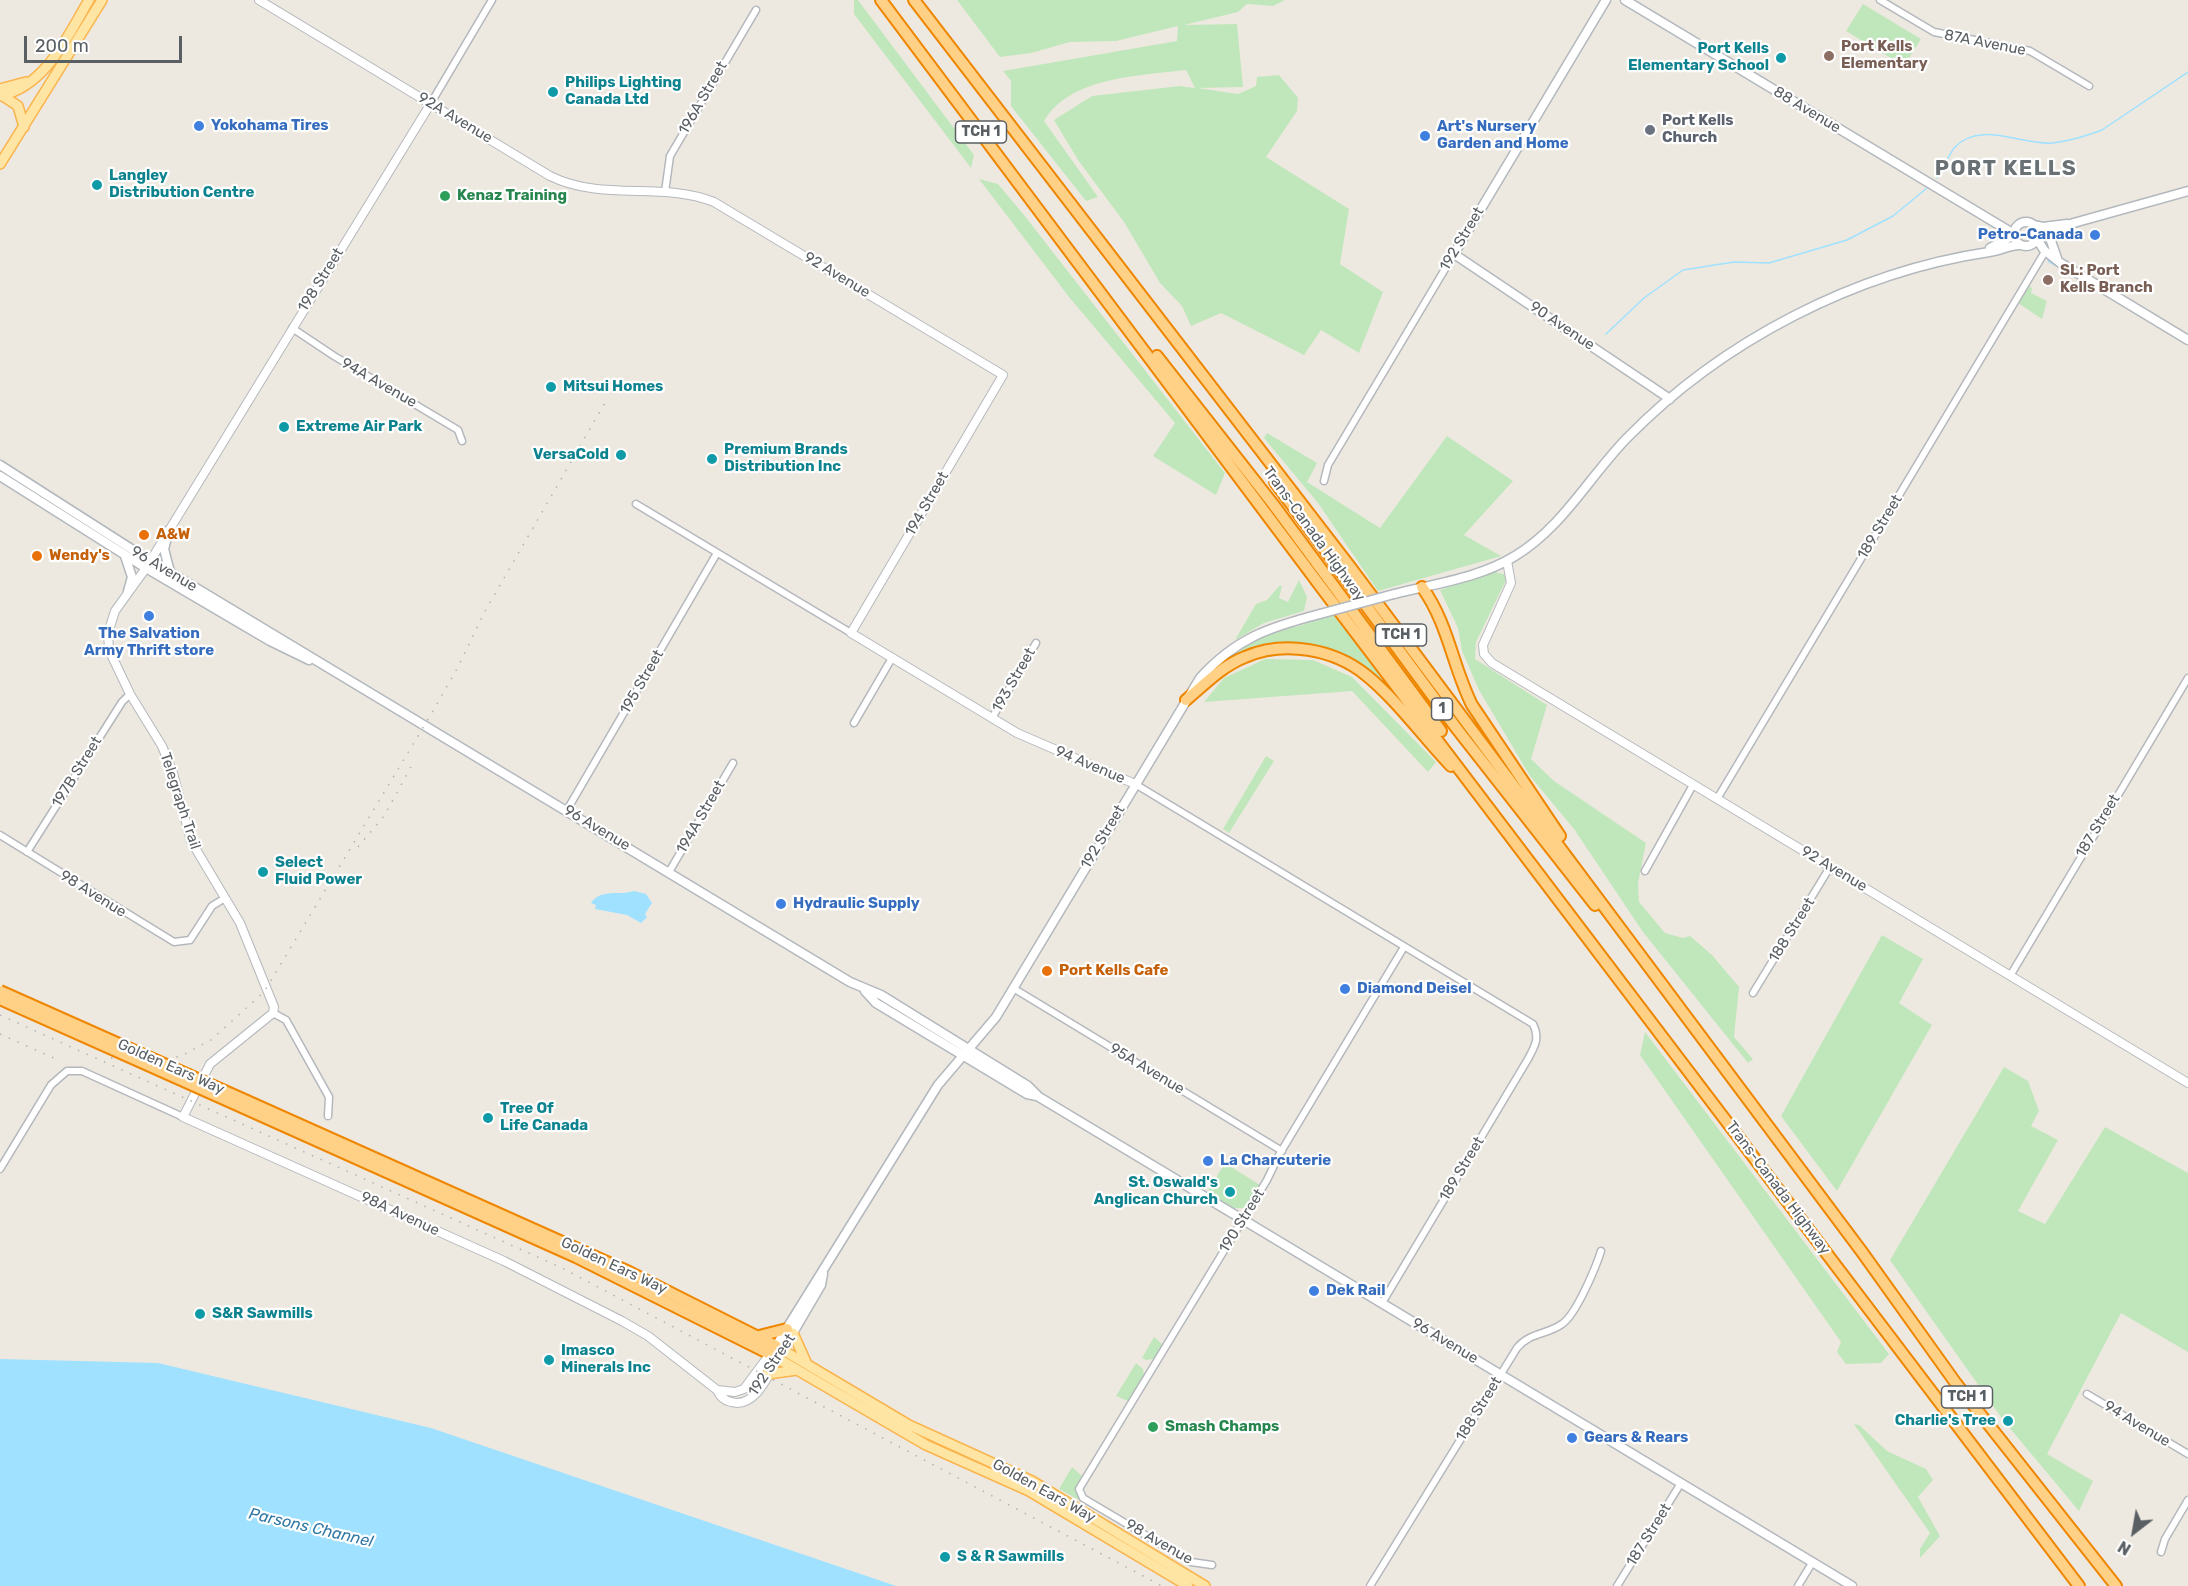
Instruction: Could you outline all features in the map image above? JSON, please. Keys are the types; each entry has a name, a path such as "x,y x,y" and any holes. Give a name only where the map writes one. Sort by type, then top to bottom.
{"highway":[{"name":"Trans-Canada Highway","path":"881,0 1324,591 1495,813 2079,1586"},
{"name":"Trans-Canada Highway","path":"914,0 1345,560 1862,1251 1967,1397 2116,1586"},
{"name":"Trans-Canada Highway","path":"1216,395 1285,495 1464,739 1682,1012"},
{"path":"1422,587 1443,622 1459,675 1472,705 1568,848 1584,878"},
{"path":"1186,700 1221,670 1246,656 1276,649 1308,649 1339,658 1366,675 1495,813"},
{"name":"Golden Ears Way","path":"0,990 777,1352"},
{"name":"Golden Ears Way","path":"0,999 629,1272 759,1336 777,1352"},
{"path":"759,1336 790,1331"}],"main road":[{"path":"1,94 34,80 53,59 89,0"},
{"path":"0,164 102,0"},
{"name":"192 Street","path":"1454,254 1606,0"},
{"name":"88 Avenue","path":"1625,0 2014,235"},
{"path":"1,94 18,106 24,128"},
{"path":"1979,253 2014,235 2020,224 2043,227 2070,224 2188,191"},
{"path":"1993,221 2000,235 1998,245"},
{"name":"88 Avenue","path":"1993,221 2020,224"},
{"path":"1979,253 2024,245 2070,224"},
{"path":"2033,225 2044,250 2188,340"},
{"path":"2058,230 2051,241 2058,260"},
{"path":"2014,235 2024,245 2058,260"},
{"name":"192 Street","path":"777,1352 790,1331 814,1281 823,1274 938,1085 996,1017 1186,700 1211,666 1238,643 1281,624 1422,587 1507,561 1540,538 1620,445 1670,399 1728,356 1819,304 1882,278 1979,253"},
{"name":"90 Avenue","path":"1454,254 1670,399"},
{"name":"96 Avenue","path":"0,465 148,565 270,640 330,669"},
{"name":"96 Avenue","path":"0,476 125,556 170,572 862,989 881,995 967,1053 1028,1086 1039,1097 1852,1586"},
{"path":"170,530 164,549 170,572"},
{"path":"125,556 132,577 128,591"},
{"path":"790,1331 806,1362"},
{"name":"Golden Ears Way","path":"777,1352 806,1362 919,1430 1032,1481 1205,1586"},
{"name":"Golden Ears Way","path":"777,1352 797,1370 926,1445 1029,1491 1188,1586"},
{"path":"768,1374 797,1370"}],"street":[{"name":"92A Avenue","path":"259,0 566,183 600,191 665,192"},
{"name":"198 Street","path":"148,565 492,0"},
{"name":"87A Avenue","path":"1880,0 1934,33 2030,51 2089,86"},
{"name":"196A Street","path":"665,192 670,156 756,10"},
{"name":"92 Avenue","path":"665,192 695,196 726,208 1003,375"},
{"name":"192 Street","path":"1324,481 1328,465 1454,254"},
{"name":"189 Street","path":"1717,799 2043,255"},
{"name":"94A Avenue","path":"292,328 334,356 458,430 462,441"},
{"name":"194 Street","path":"851,633 1003,375"},
{"name":"94 Avenue","path":"636,504 992,718 1038,743 1135,784 1533,1024 1538,1033"},
{"name":"195 Street","path":"567,810 717,553"},
{"name":"92 Avenue","path":"1507,561 1512,584 1485,639 1483,651 1492,663 2188,1083"},
{"name":"Telegraph Trail","path":"148,565 128,591 111,620 108,640 112,659 130,694 162,746 173,773 191,841 240,923 273,1001 273,1013"},
{"name":"193 Street","path":"992,718 1036,643"},
{"path":"854,723 892,658"},
{"name":"187 Street","path":"2010,976 2188,678"},
{"name":"197B Street","path":"27,852 80,766 122,702 130,694"},
{"name":"194A Street","path":"669,872 733,762"},
{"path":"1646,871 1693,784"},
{"name":"98 Avenue","path":"0,835 167,939 184,942 190,940 212,906 225,898"},
{"name":"188 Street","path":"1753,993 1830,867"},
{"name":"190 Street","path":"1078,1492 1268,1180 1282,1151 1404,947"},
{"name":"95A Avenue","path":"1013,988 1282,1151"},
{"path":"183,1117 210,1064 273,1013 286,1020 328,1097 328,1116"},
{"name":"189 Street","path":"1382,1303 1528,1059 1537,1043 1538,1033"},
{"name":"98A Avenue","path":"0,1169 51,1085 67,1071 82,1071 504,1261 648,1336 717,1390"},
{"name":"188 Street","path":"1370,1586 1500,1375 1525,1340 1565,1321 1595,1272 1601,1251"},
{"name":"192 Street","path":"717,1390 725,1400 742,1402 757,1392 777,1352"},
{"name":"192 Street","path":"717,1390 735,1392 744,1389 777,1352"},
{"name":"94 Avenue","path":"2087,1394 2188,1454"},
{"name":"187 Street","path":"1617,1586 1681,1483"},
{"name":"98 Avenue","path":"1078,1492 1083,1498 1191,1562 1212,1565"},
{"path":"2161,1552 2165,1539 2188,1500"},
{"path":"1798,1586 1812,1563"}],"green space":[{"path":"854,0 858,0 974,155 971,168 854,14"},
{"path":"957,0 1285,0 1273,6 1247,4 1238,12 1184,25 1237,24 1243,87 1198,88 1238,94 1256,86 1257,77 1279,75 1298,98 1297,111 1266,157 1349,209 1340,264 1383,292 1359,353 1321,330 1304,355 1221,313 1191,326 1182,306 1160,283 1124,222 1078,160 1054,120 1092,96 1180,86 1195,88 1186,70 1128,77 1089,87 1071,95 1056,106 1044,121 1098,197 1086,201 1011,106 1011,81 1003,71 1177,41 1178,26 1116,41 1070,42 1031,53 1000,57"},
{"path":"1863,4 1921,39 1904,66 1846,31"},
{"path":"979,179 998,184 1024,215 1225,473 1216,495 1153,456 1175,423 1069,297"},
{"path":"2028,286 2032,288 2031,293 2047,301 2042,319 2018,303"},
{"path":"1267,433 1317,463 1307,482 1380,528 1447,436 1513,481 1464,535 1501,556 1378,591 1318,503 1264,438"},
{"path":"1490,571 1504,574 1506,580 1476,642 1475,659 1547,705 1531,759 1554,781 1646,843 1638,883 1639,902 1665,933 1683,938 1690,936 1712,955 1739,987 1734,1037 1753,1059 1748,1063 1643,932 1574,829 1530,776 1479,690 1462,651 1458,628 1440,590"},
{"path":"1299,580 1307,597 1304,611 1264,623 1235,640 1256,604 1267,600 1279,586 1282,586 1279,598 1288,602"},
{"path":"1333,614 1408,713 1368,673 1303,645 1224,666 1221,663 1237,649 1281,627 1296,627"},
{"path":"1265,659 1313,660 1352,677 1436,762 1428,772 1352,691 1204,702 1224,678"},
{"path":"1266,756 1274,761 1229,833 1223,829"},
{"path":"1882,935 1923,959 1899,1003 1932,1025 1837,1191 1781,1116"},
{"path":"1645,1032 1889,1354 1881,1363 1846,1364 1837,1352 1841,1342 1640,1055"},
{"path":"2004,1067 2028,1081 2039,1111 2031,1126 2058,1140 2018,1211 2045,1224 2105,1127 2188,1173 2188,1352 2121,1313 2047,1454 2093,1481 2079,1511 2003,1420 1890,1260"},
{"path":"1225,1163 1260,1185 1244,1208 1234,1208 1207,1192"},
{"path":"1154,1337 1163,1345 1154,1359 1146,1360 1142,1358"},
{"path":"1136,1363 1143,1369 1144,1376 1128,1401 1116,1396"},
{"path":"1854,1424 1859,1425 1887,1451 1926,1469 1933,1480 1918,1497 1940,1536 1920,1558 1920,1549 1930,1533"},
{"path":"917,1436 975,1458 1022,1480 1198,1586 1194,1586"},
{"path":"1072,1467 1082,1476 1076,1488 1079,1500 1059,1489"}],"water":[{"path":"634,891 646,894 652,903 645,914 647,917 641,923 627,915 595,909 596,905 591,903 595,898 605,894"},
{"name":"Parsons Channel","path":"0,1359 158,1363 431,1428 896,1586 0,1586"}],"waterway":[{"path":"1937,178 1955,147 1965,139 1977,135 1989,135 2053,143 2084,136 2102,130 2188,72"},
{"path":"1606,334 1644,298 1683,270 1734,262 1769,263 1847,240 1893,216 1927,188"},
{"path":"2048,261 2076,277"}],"railway":[{"path":"111,1058 142,1064 181,1056 211,1040 264,992 430,716 458,667 484,613 606,401"},
{"path":"358,847 384,816 411,767"},
{"path":"0,1015 562,1268 1162,1586"},
{"path":"0,1034 56,1059"}],"place":[{"name":"Port Kells Elementary","path":"1829,56"},
{"name":"Port Kells Elementary School","path":"1781,58"},
{"name":"Philips Lighting Canada Ltd","path":"553,92"},
{"name":"Yokohama Tires","path":"199,126"},
{"name":"Port Kells Church","path":"1650,130"},
{"name":"Art's Nursery Garden and Home","path":"1425,136"},
{"name":"Langley Distribution Centre","path":"97,185"},
{"name":"Kenaz Training","path":"445,196"},
{"name":"Petro-Canada","path":"2095,235"},
{"name":"SL: Port Kells Branch","path":"2048,280"},
{"name":"Mitsui Homes","path":"551,387"},
{"name":"Extreme Air Park","path":"284,427"},
{"name":"VersaCold","path":"621,455"},
{"name":"Premium Brands Distribution Inc","path":"712,459"},
{"name":"A&W","path":"144,535"},
{"name":"Wendy's","path":"37,556"},
{"name":"The Salvation Army Thrift store","path":"149,616"},
{"name":"Select Fluid Power","path":"263,872"},
{"name":"Hydraulic Supply","path":"781,904"},
{"name":"Port Kells Cafe","path":"1047,971"},
{"name":"Diamond Deisel","path":"1345,989"},
{"name":"Tree Of Life Canada","path":"488,1118"},
{"name":"La Charcuterie","path":"1208,1161"},
{"name":"St. Oswald's Anglican Church","path":"1230,1192"},
{"name":"Dek Rail","path":"1314,1291"},
{"name":"S&R Sawmills","path":"200,1314"},
{"name":"Imasco Minerals Inc","path":"549,1360"},
{"name":"Charlie's Tree","path":"2008,1421"},
{"name":"Smash Champs","path":"1153,1427"},
{"name":"Gears & Rears","path":"1572,1438"},
{"name":"S & R Sawmills","path":"945,1557"}],"district":[{"name":"PORT KELLS","path":"2006,169"}]}
